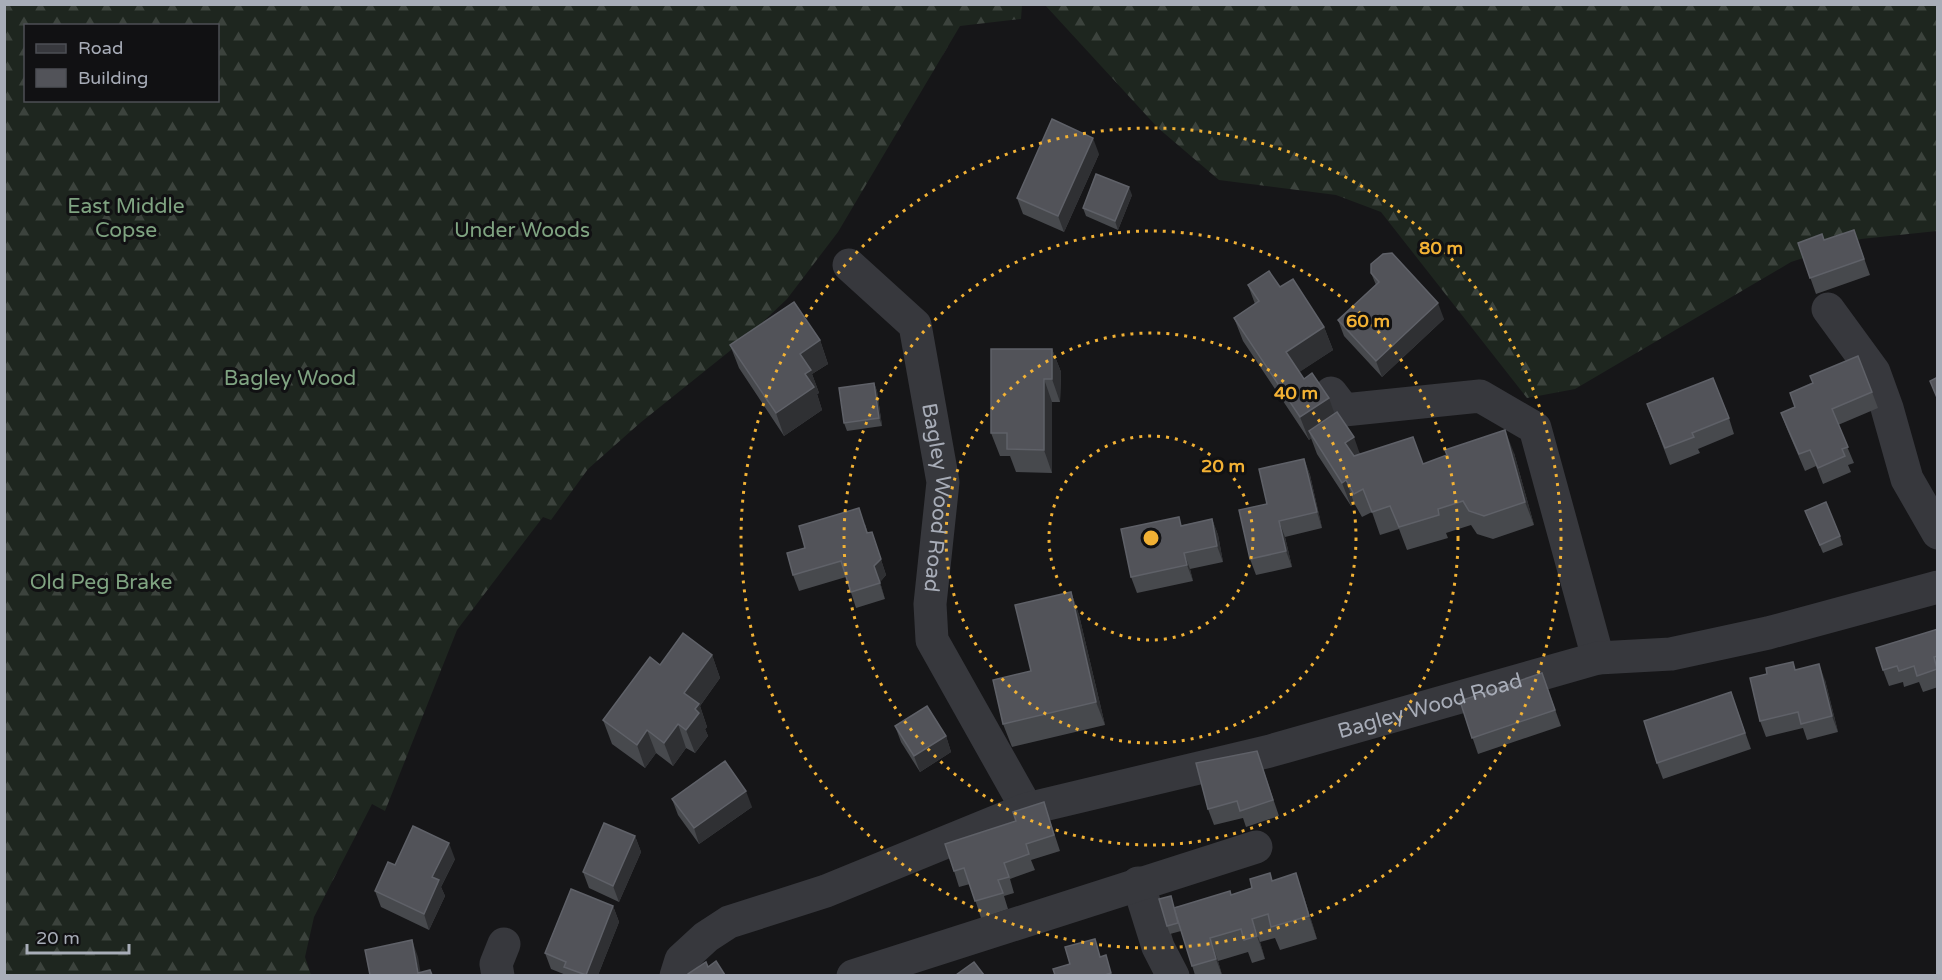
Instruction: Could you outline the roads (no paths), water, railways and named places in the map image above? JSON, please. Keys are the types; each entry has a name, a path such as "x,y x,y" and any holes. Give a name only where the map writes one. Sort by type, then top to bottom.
{"street":[{"name":"Bagley Wood Road","path":"849,265 915,325 943,482 930,604 932,640 1027,809"},
{"path":"1828,309 1874,372 1887,408 1906,479 1938,533"},
{"path":"1331,393 1344,410 1479,396 1535,428 1598,658"},
{"name":"Bagley Wood Road","path":"676,975 681,960 729,922 826,891 1027,809 1281,747 1598,658 1671,654 1768,633 1938,587"},
{"path":"853,975 1256,847"},
{"path":"1138,883 1158,947 1173,975"}],"park label":[{"name":"East Middle Copse","path":"126,218"},
{"name":"Under Woods","path":"522,230"},
{"name":"Bagley Wood","path":"290,378"},
{"name":"Old Peg Brake","path":"101,582"}]}
